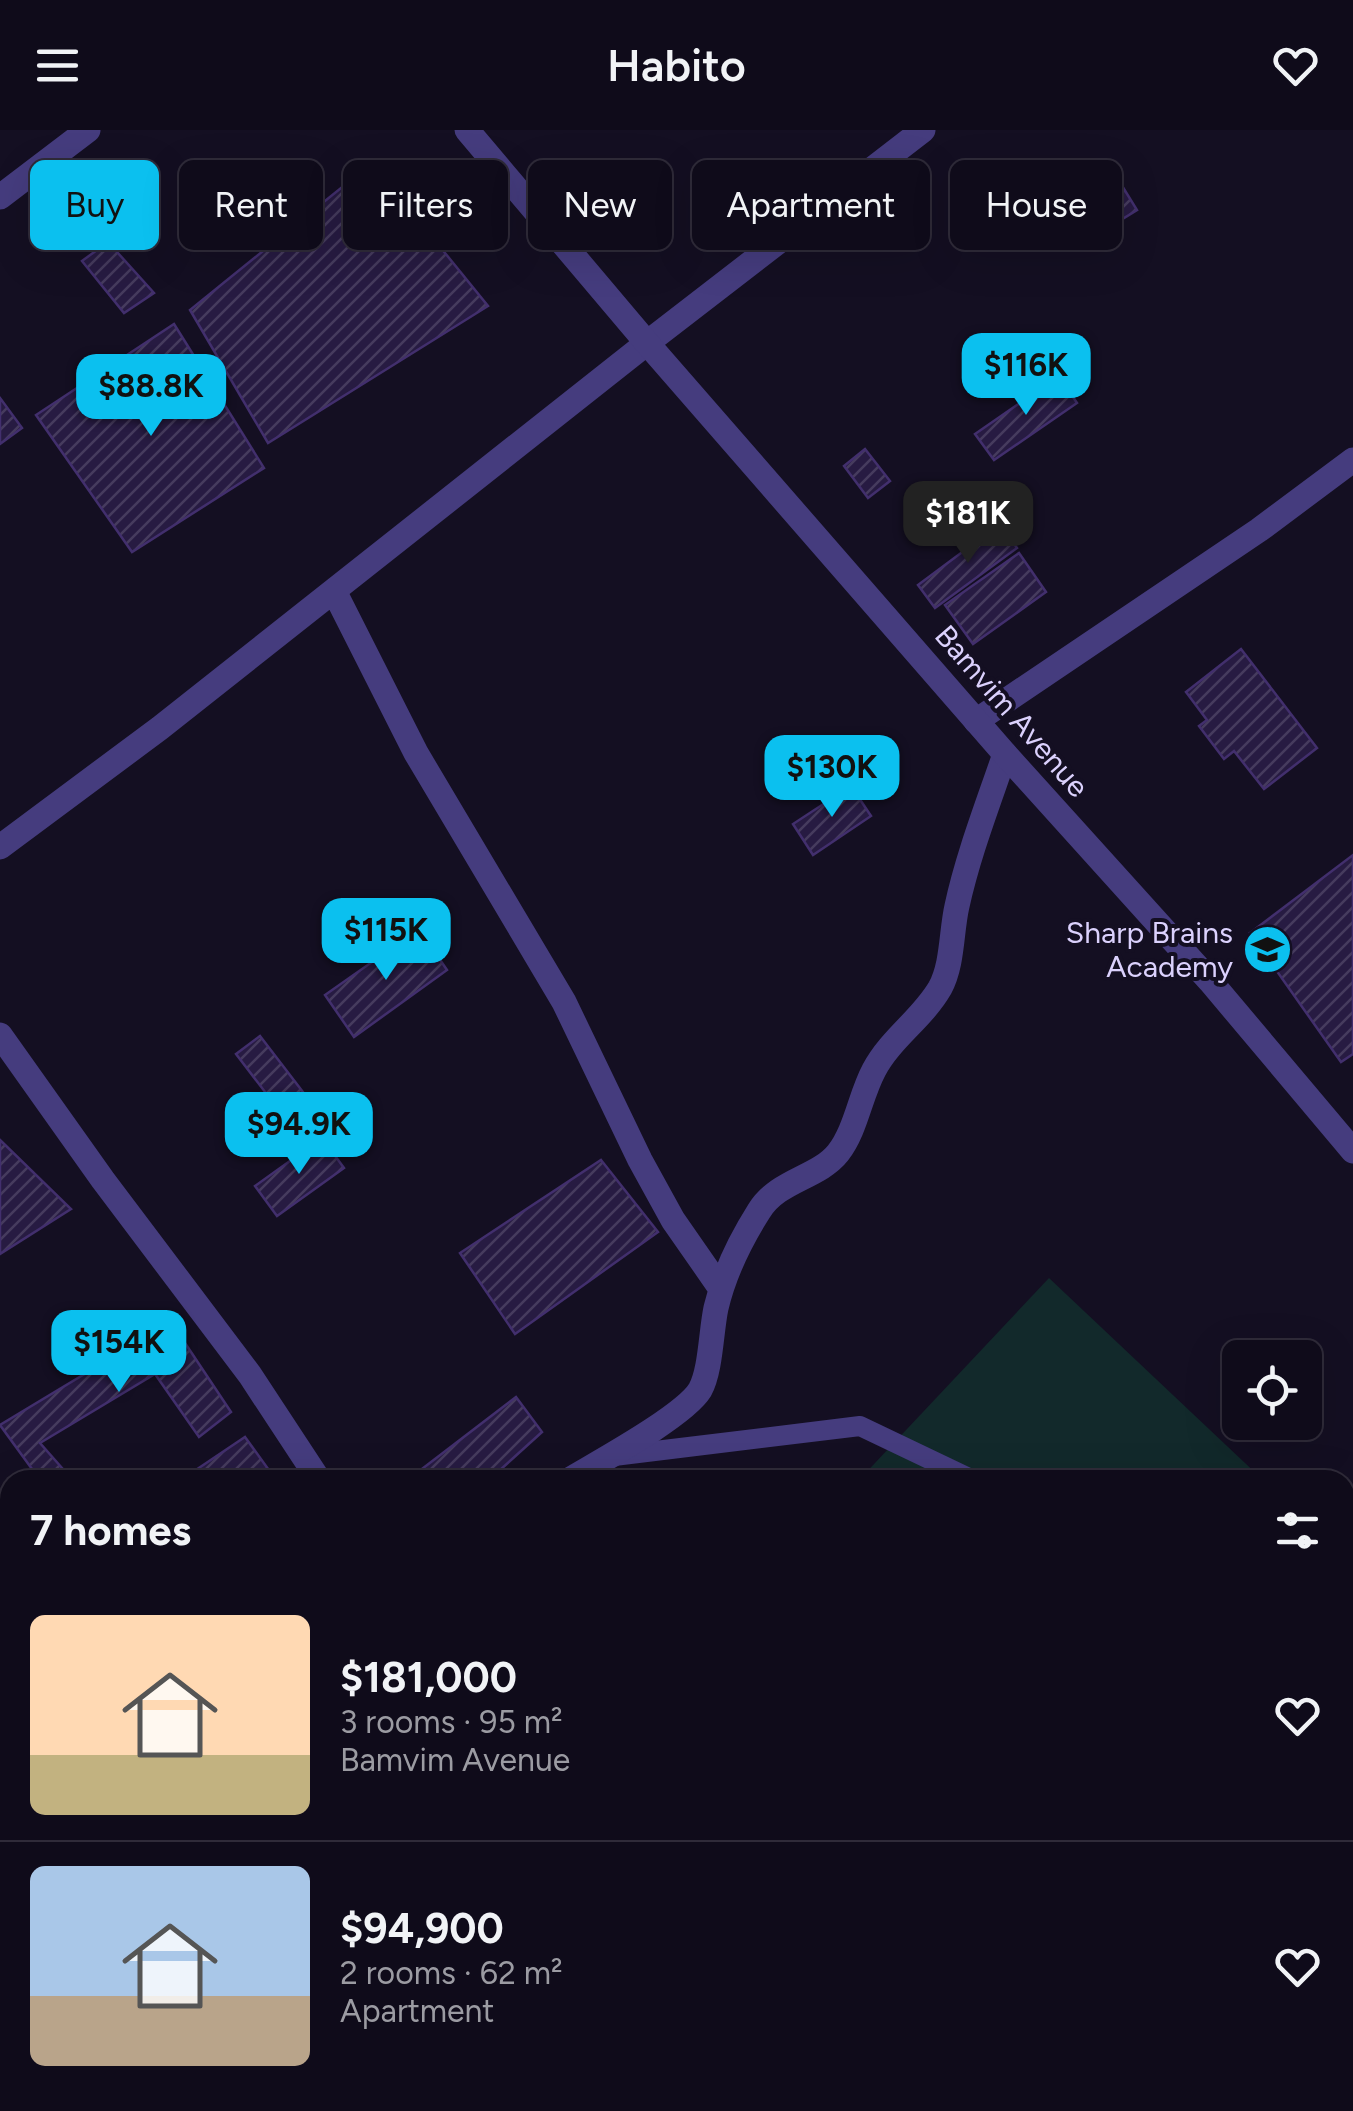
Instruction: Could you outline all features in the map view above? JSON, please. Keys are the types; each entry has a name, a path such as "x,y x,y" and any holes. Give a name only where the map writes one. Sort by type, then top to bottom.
{"street":[{"path":"0,197 88,130"},
{"name":"Bamvim Avenue","path":"467,130 976,721 1210,981 1353,1152"},
{"path":"0,847 144,739 923,130"},
{"path":"976,721 1259,530 1353,460"},
{"path":"334,590 416,753 564,1002 673,1220 721,1289"},
{"path":"586,1470 671,1416 701,1388 721,1289 760,1208 774,1193 837,1154 883,1052 942,985 957,906 1005,754"},
{"path":"0,1035 250,1375 312,1470"}],"lane":[{"path":"607,1457 860,1426 952,1470"}],"green space":[{"path":"1049,1278 1252,1470 868,1470"}],"building":[{"path":"343,186 343,250 443,250 488,306 268,443 190,310 264,250 323,250 323,203"},
{"path":"1122,186 1137,210 1122,219"},
{"path":"97,250 115,250 154,293 124,313 82,261"},
{"path":"174,324 264,468 132,552 36,415"},
{"path":"1059,376 1077,403 994,460 975,434"},
{"path":"0,398 22,428 0,444"},
{"path":"865,449 890,481 868,498 844,466"},
{"path":"1000,524 1017,548 935,608 918,585"},
{"path":"1019,553 1046,592 973,644 945,605"},
{"path":"1241,649 1317,748 1264,789 1234,751 1224,759 1199,726 1207,720 1186,692"},
{"path":"851,786 871,816 813,855 793,824"},
{"path":"1353,855 1353,1054 1341,1062 1250,933"},
{"path":"419,929 447,970 354,1037 325,995"},
{"path":"260,1036 306,1096 282,1114 236,1054"},
{"path":"322,1138 344,1168 277,1216 255,1186"},
{"path":"0,1140 71,1209 0,1254"},
{"path":"601,1160 658,1232 515,1334 460,1253"},
{"path":"171,1322 231,1412 199,1437 155,1374 40,1443 62,1468 59,1470 33,1470 0,1425"},
{"path":"516,1397 542,1432 500,1470 421,1470"},
{"path":"245,1437 269,1470 196,1470"}],"place":[{"name":"Sharp Brains Academy","path":"1268,949"}]}
